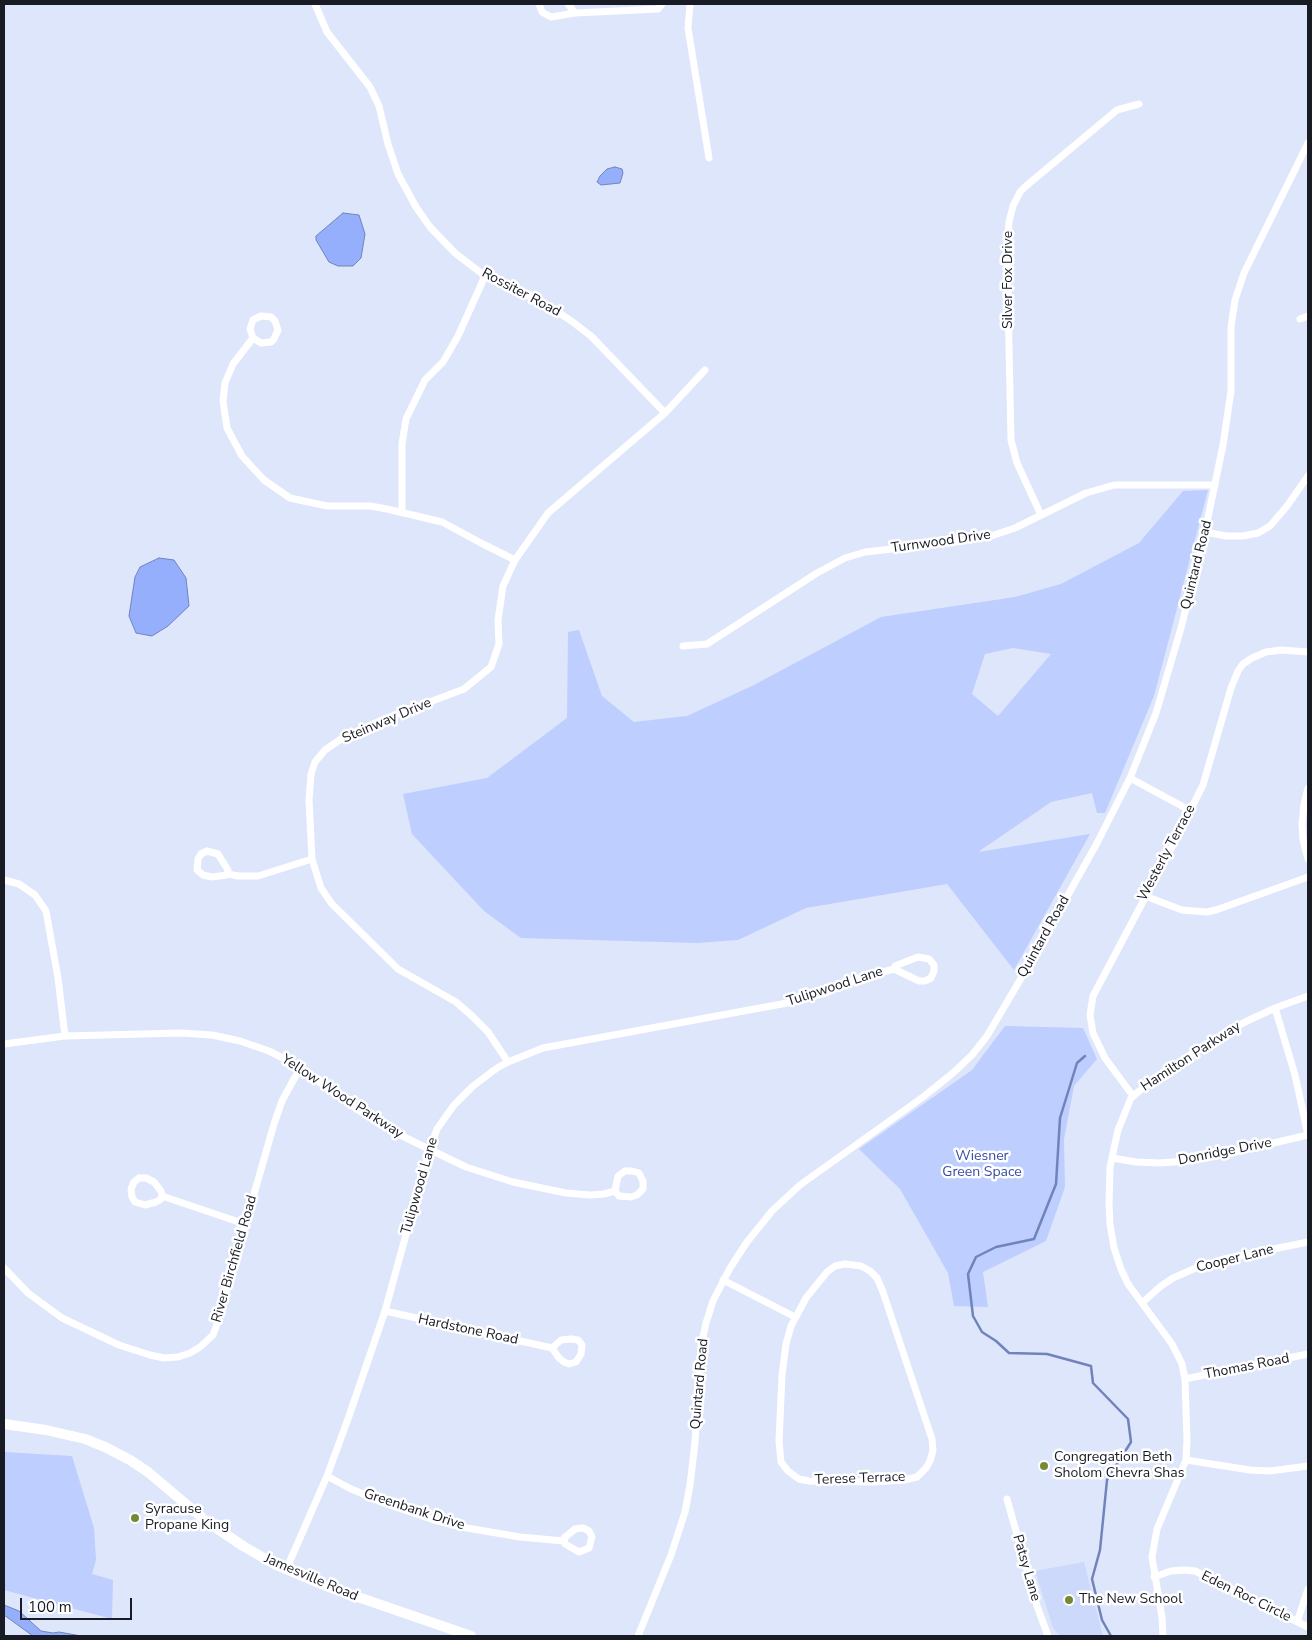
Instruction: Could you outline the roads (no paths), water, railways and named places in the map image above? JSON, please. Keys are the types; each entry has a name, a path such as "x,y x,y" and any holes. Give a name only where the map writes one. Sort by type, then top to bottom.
{"street":[{"name":"Rossiter Road","path":"315,4 327,32 370,87 379,106 388,144 398,174 416,207 430,227 450,248 485,276 544,304 570,320 590,336 665,413"},
{"path":"540,4 542,12 551,17 575,13 658,9 662,4"},
{"path":"568,4 575,13"},
{"path":"690,4 688,28 709,158"},
{"name":"Silver Fox Drive","path":"1041,515 1017,463 1012,440 1007,251 1011,214 1020,192 1026,186 1117,110 1139,104"},
{"name":"Quintard Road","path":"638,1636 671,1555 685,1512 695,1442 701,1346 710,1308 723,1280 747,1242 767,1217 800,1185 923,1097 972,1055 987,1036 1023,975 1096,845 1130,778 1156,713 1181,628 1205,532 1231,392 1231,327 1235,300 1244,273 1308,143"},
{"path":"402,512 402,444 406,419 425,380 442,362 458,336 485,276"},
{"path":"266,316 275,321 277,334 271,342 261,343 253,338 250,329 257,317 266,316"},
{"path":"1300,318 1308,316"},
{"path":"253,338 232,364 225,383 223,401 227,428 242,456 264,480 290,498 327,506 370,506 442,522 481,544 515,560"},
{"name":"Steinway Drive","path":"508,1062 488,1032 471,1015 456,1002 398,968 338,912 321,888 312,859 309,786 311,774 315,762 325,750 341,739 382,720 464,690 491,667 499,644 498,620 503,586 515,560 548,513 665,413 705,370"},
{"path":"1205,532 1226,536 1243,536 1270,526 1308,476"},
{"name":"Turnwood Drive","path":"683,646 707,644 818,573 845,558 865,552 988,537 1015,528 1086,493 1114,485 1215,485"},
{"name":"Westerly Terrace","path":"1133,1096 1097,1044 1090,1015 1093,996 1203,785 1231,688 1238,671 1248,661 1266,652 1281,650 1308,652"},
{"path":"1130,778 1190,811"},
{"path":"1308,788 1302,825 1303,840 1308,859"},
{"path":"228,874 218,854 207,851 201,854 196,867 200,873 217,877 228,874 258,876 312,859"},
{"path":"1145,896 1182,910 1207,912 1308,877"},
{"path":"4,880 19,884 35,895 46,911 58,978 65,1036"},
{"name":"Tulipwood Lane","path":"286,1570 327,1476 385,1311 429,1150 437,1129 454,1105 473,1086 508,1062 543,1048 798,1001 826,993 862,977 894,969 895,966 918,957 931,960 934,965 931,978 925,981 919,981 894,969"},
{"name":"Hamilton Parkway","path":"1163,1636 1162,1617 1152,1557 1155,1538 1186,1460 1188,1440 1185,1379 1182,1364 1172,1344 1128,1284 1114,1248 1108,1204 1112,1158 1118,1130 1126,1107 1133,1096 1201,1047 1245,1022 1308,996"},
{"path":"1275,1008 1295,1075 1308,1135"},
{"name":"Yellow Wood Parkway","path":"4,1044 65,1036 181,1033 212,1035 240,1041 270,1051 302,1069 361,1112 400,1135 466,1167 513,1182 566,1192 590,1195 614,1191"},
{"name":"River Birchfield Road","path":"4,1268 28,1293 62,1318 119,1345 164,1358 178,1357 200,1347 212,1335 216,1327 274,1124 282,1101 295,1077 302,1069"},
{"name":"Donridge Drive","path":"1112,1158 1152,1163 1188,1161 1308,1135"},
{"name":"Yellow Wood Parkway","path":"625,1172 639,1173 643,1180 643,1189 631,1198 619,1196 614,1191 618,1176 625,1172"},
{"path":"162,1196 156,1202 142,1204 135,1202 132,1197 131,1188 139,1178 146,1178 154,1182 162,1196 245,1224"},
{"name":"Cooper Lane","path":"1142,1303 1173,1278 1198,1267 1224,1259 1308,1242"},
{"name":"Terese Terrace","path":"845,1264 861,1266 877,1278 932,1439 933,1450 930,1461 920,1474 904,1480 809,1481 799,1479 788,1471 781,1462 779,1453 780,1422 782,1375 786,1344 794,1317 806,1298 827,1272 835,1266 845,1264"},
{"path":"723,1280 794,1317"},
{"name":"Hardstone Road","path":"385,1311 552,1348"},
{"name":"Thomas Road","path":"1185,1379 1308,1354"},
{"name":"Jamesville Road","path":"4,1424 46,1430 85,1439 113,1451 148,1472 213,1526 243,1546 286,1570 326,1586 471,1636"},
{"path":"1186,1460 1250,1470 1270,1471 1308,1466"},
{"name":"Greenbank Drive","path":"327,1476 384,1503 434,1520 520,1537 564,1541"},
{"name":"Patsy Lane","path":"1007,1499 1037,1606 1048,1636"},
{"name":"Eden Roc Circle","path":"1154,1577 1171,1571 1184,1570 1195,1572 1308,1627"},
{"path":"1297,1622 1308,1589"}],"waterway":[{"path":"1085,1056 1077,1063 1060,1118 1056,1184 1034,1239 996,1247 976,1257 968,1274 973,1316 982,1332 1009,1353 1047,1354 1091,1366 1093,1383 1128,1419 1131,1442 1107,1480 1100,1550 1092,1579 1102,1620 1111,1636"}],"place":[{"name":"Congregation Beth Sholom Chevra Shas","path":"1044,1466"},
{"name":"Syracuse Propane King","path":"135,1518"},
{"name":"The New School","path":"1069,1600"}],"park label":[{"name":"Wiesner Green Space","path":"982,1166"}]}
